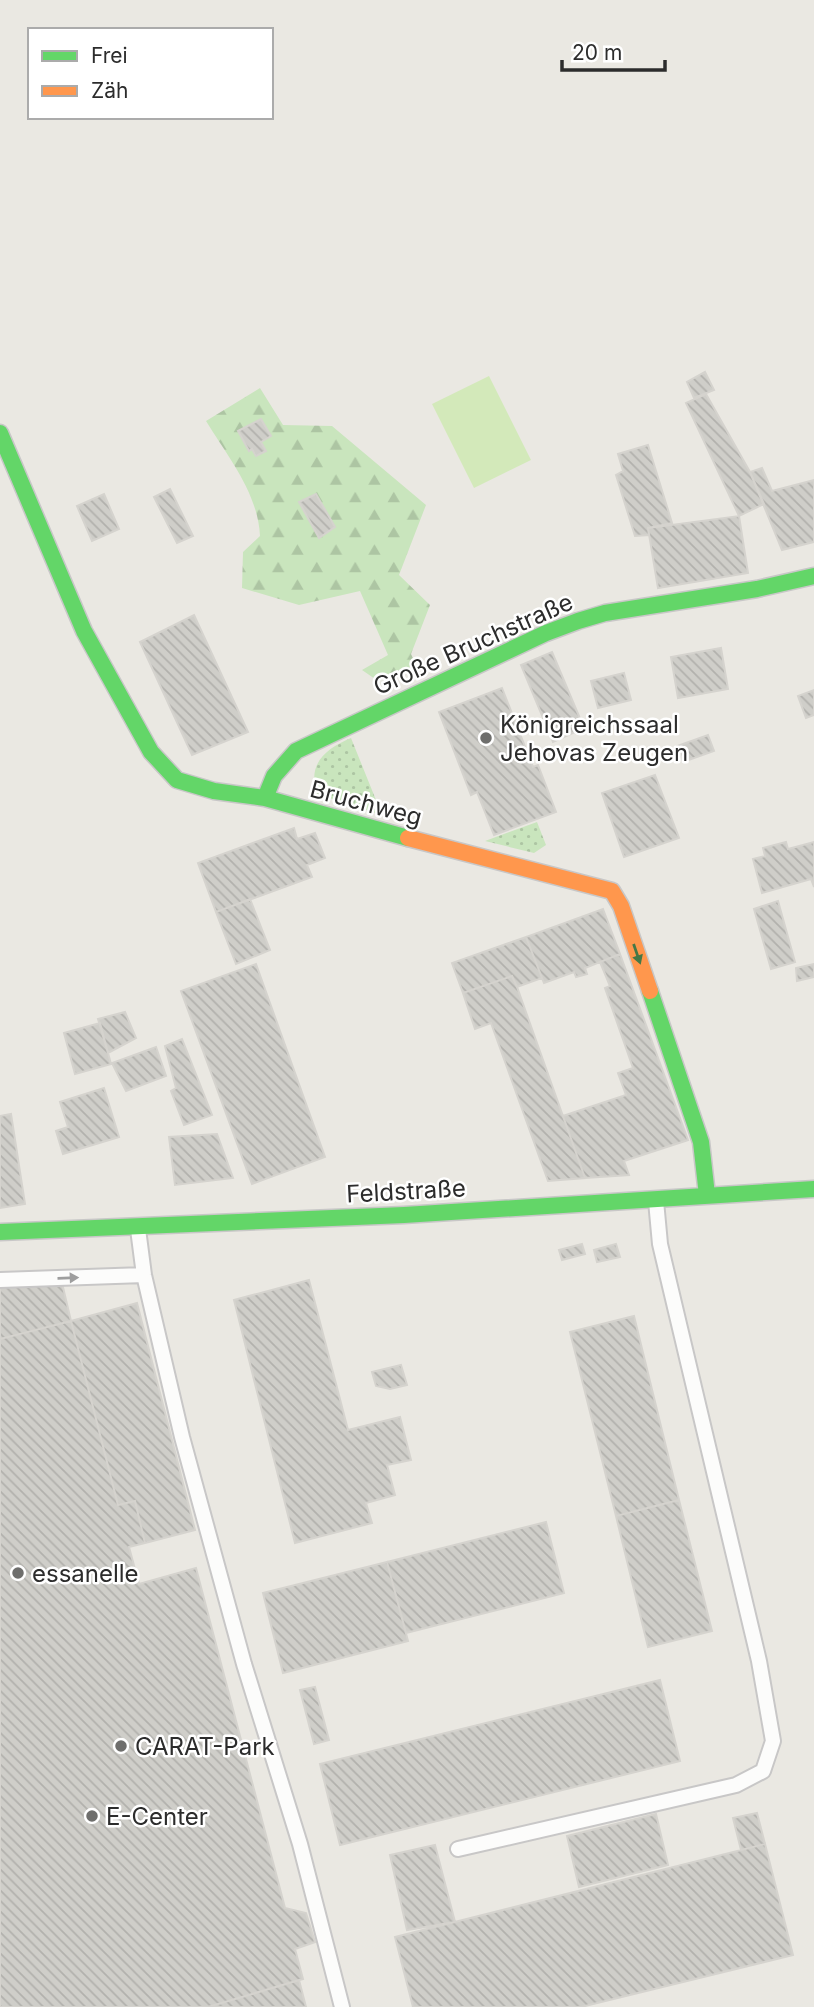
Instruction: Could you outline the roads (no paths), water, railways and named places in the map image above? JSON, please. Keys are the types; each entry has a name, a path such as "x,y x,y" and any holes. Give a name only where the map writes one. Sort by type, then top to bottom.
{"street":[{"name":"Bruchweg","path":"0,433 84,631 151,752 177,780 214,791 230,791 265,798 330,818 612,891 621,906 701,1142 707,1195"},
{"name":"Große Bruchstraße","path":"265,798 274,776 296,751 546,633 605,613 757,589 814,576"},
{"name":"Feldstraße","path":"0,1232 138,1227 814,1189"}],"lane":[{"path":"458,1849 736,1785 763,1771 773,1741 759,1661 660,1244 656,1199"},
{"path":"138,1227 144,1275 182,1437 244,1664 300,1844 342,2007"},
{"path":"0,1280 144,1275"}],"place":[{"name":"Königreichssaal Jehovas Zeugen","path":"486,738"},
{"name":"essanelle","path":"18,1573"},
{"name":"CARAT-Park","path":"121,1746"},
{"name":"E-Center","path":"92,1816"}]}
